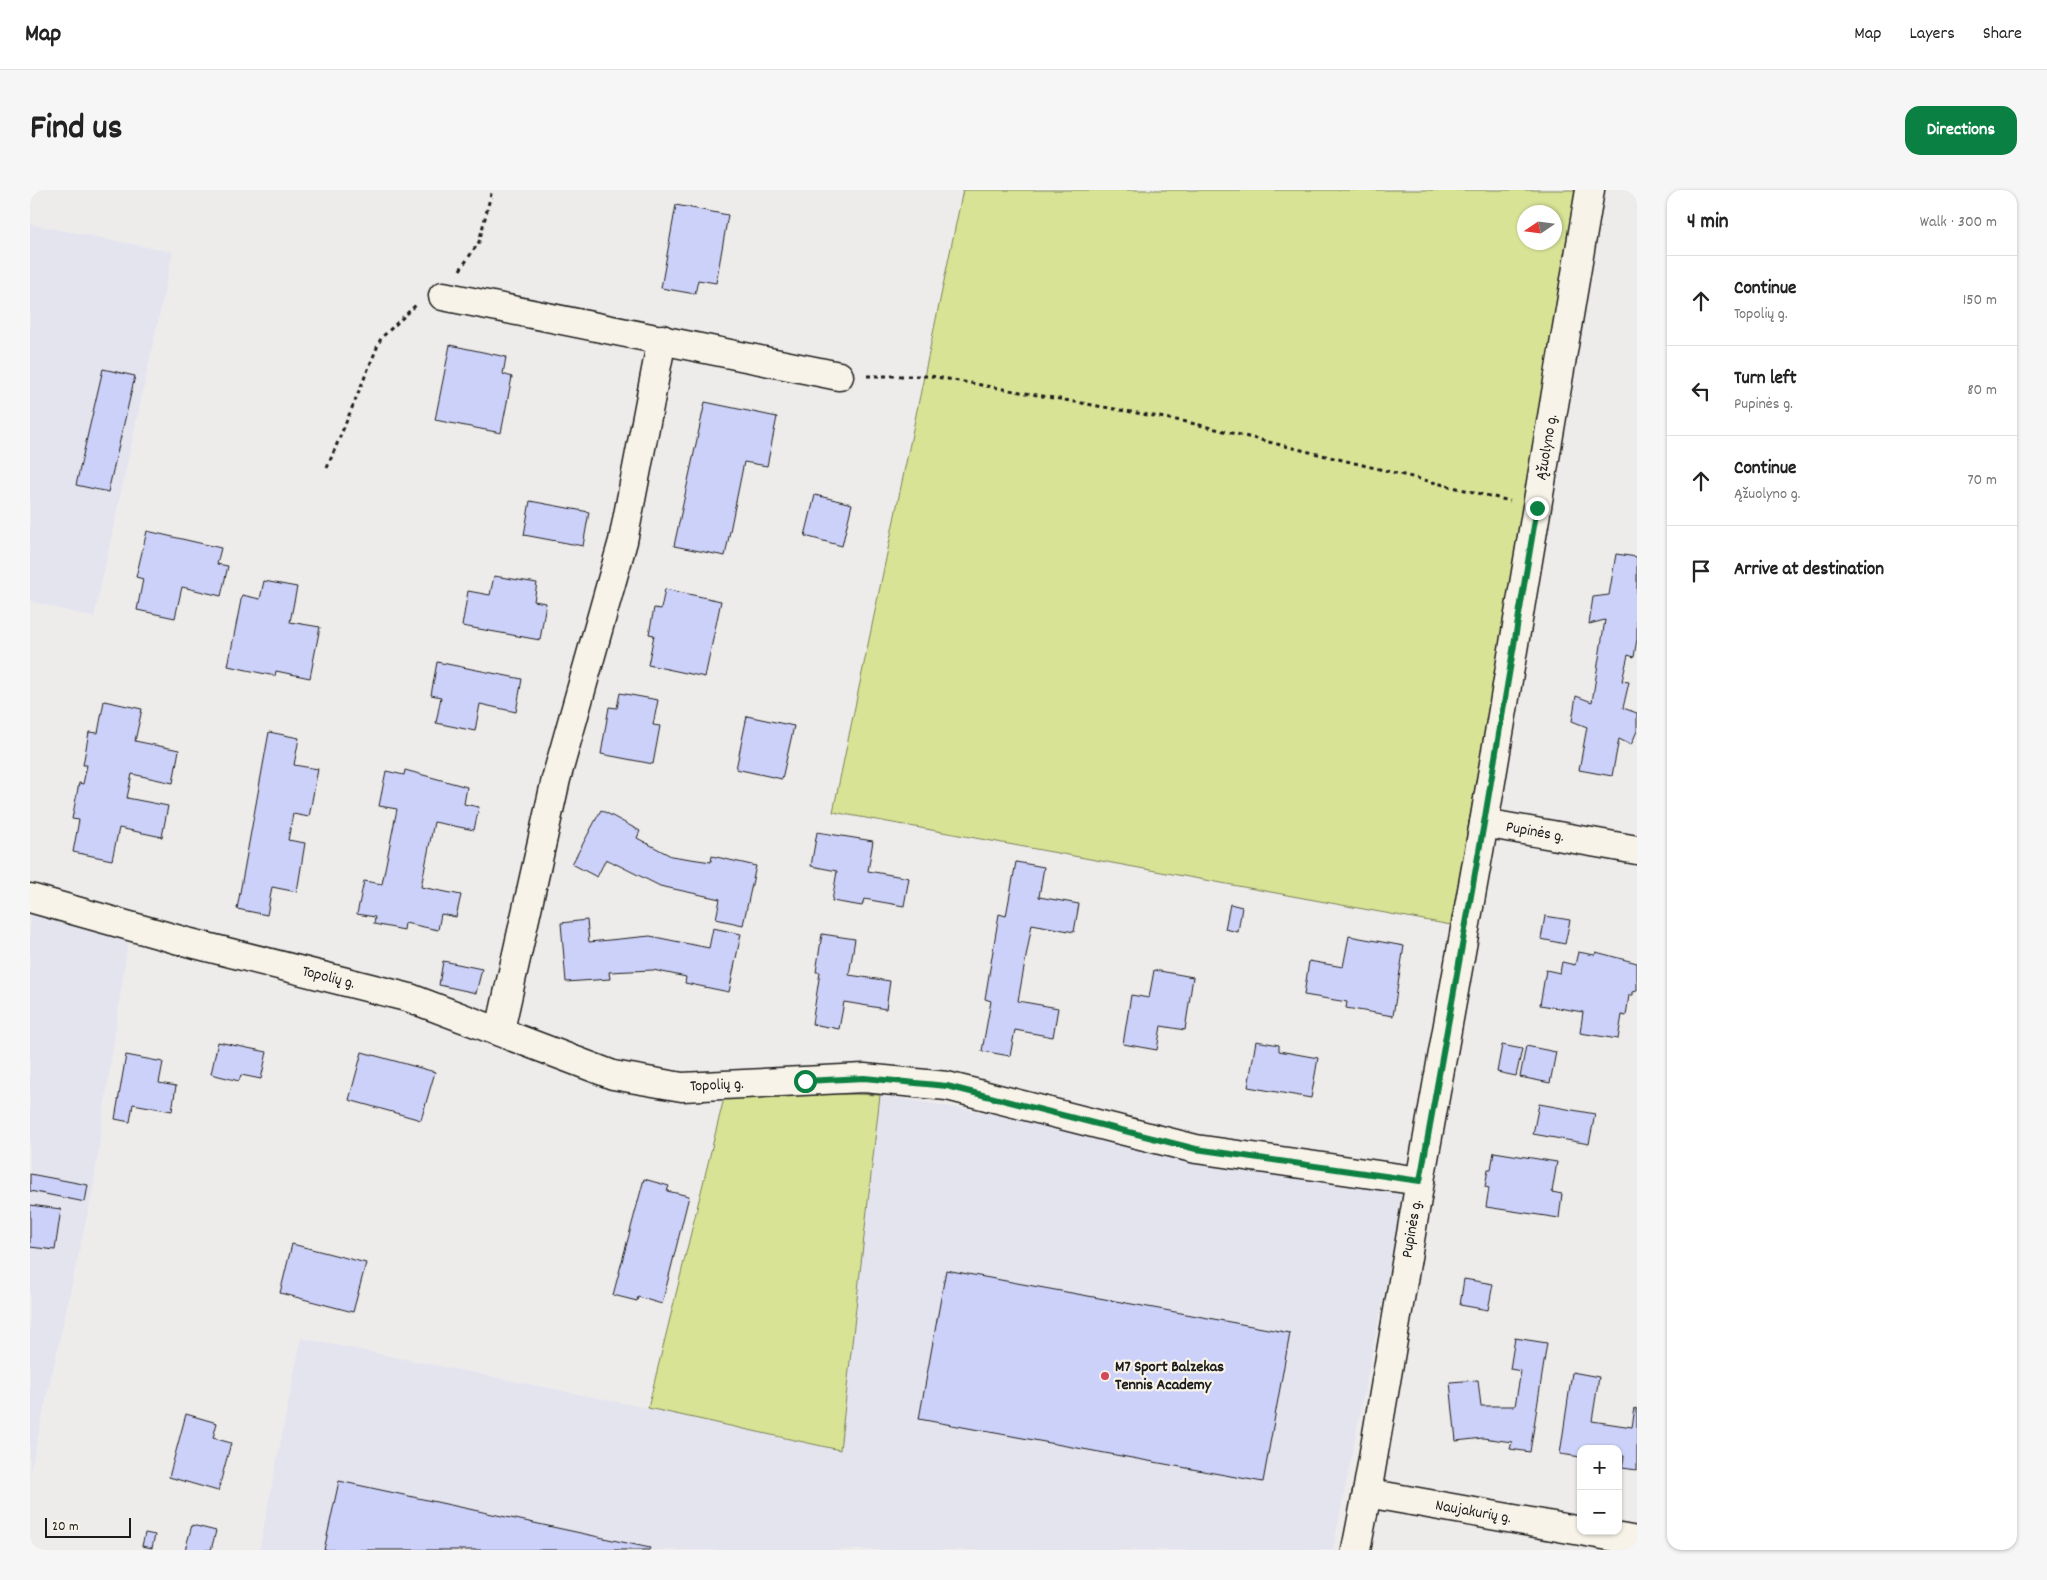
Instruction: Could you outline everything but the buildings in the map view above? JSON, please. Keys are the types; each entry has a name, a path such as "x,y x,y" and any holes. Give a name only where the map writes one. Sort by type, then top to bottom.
{"street":[{"name":"Ąžuolyno g.","path":"1484,823 1590,190"},
{"path":"443,296 839,376"},
{"path":"500,1030 556,779 623,541 662,339"},
{"name":"Pupinės g.","path":"1367,1493 1484,823 1637,850"},
{"name":"Topolių g.","path":"30,898 183,941 410,998 500,1030 613,1074 682,1087 864,1078 947,1086 1196,1149 1420,1181"},
{"path":"1356,1550 1367,1493"},
{"name":"Naujakurių g.","path":"1367,1493 1637,1541"}],"path":[{"path":"328,468 381,338 417,304 443,296 479,242 492,190"},
{"path":"839,376 931,376 1187,422 1537,508"}],"shaded area":[{"path":"30,224 173,252 94,618 30,601"},
{"path":"30,913 128,942 93,1190 30,1473"},
{"path":"880,1095 1001,1115 1189,1162 1404,1193 1333,1550 259,1550 301,1338 648,1408 840,1450"}],"green space":[{"path":"963,190 1580,190 1451,925 833,812"},
{"path":"794,1092 880,1095 840,1450 648,1408 724,1098"}],"place":[{"name":"M7 Sport Balzekas Tennis Academy","path":"1105,1376"}],"route":[{"path":"805,1081 864,1078 947,1086 1196,1149 1420,1181 1484,823 1537,508"}]}
